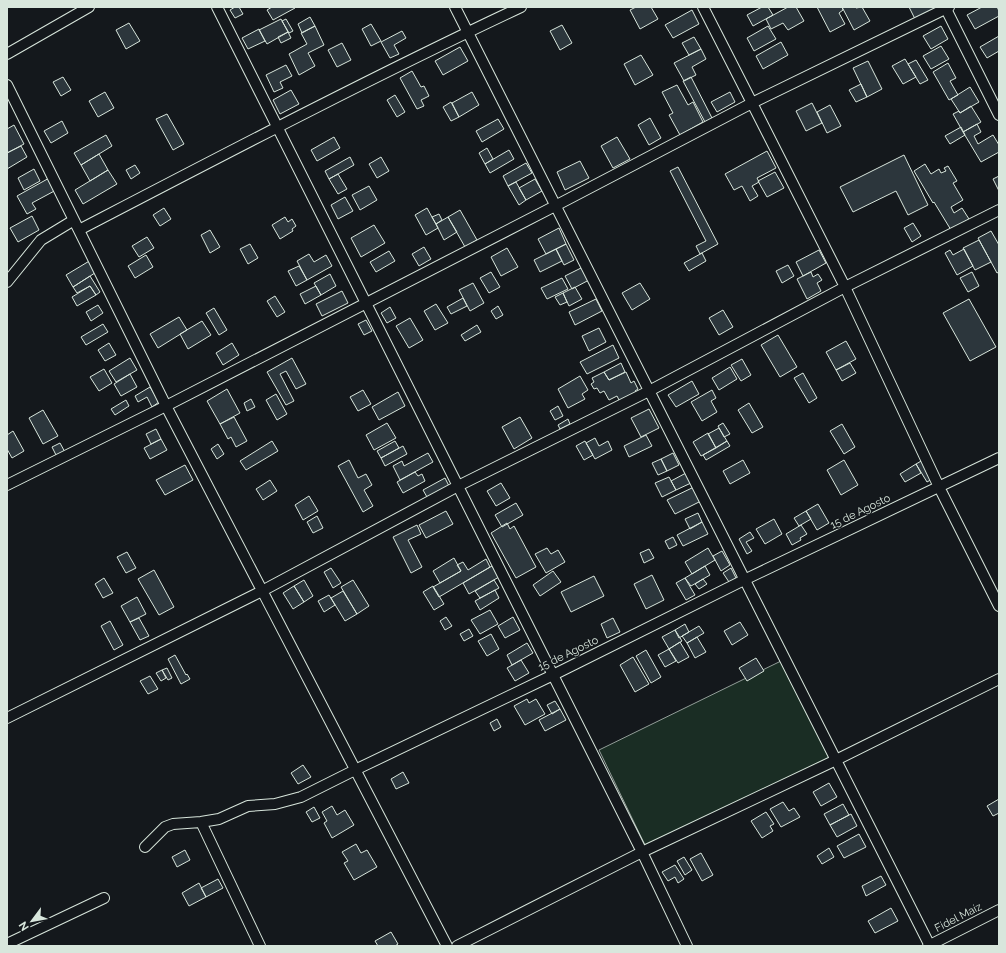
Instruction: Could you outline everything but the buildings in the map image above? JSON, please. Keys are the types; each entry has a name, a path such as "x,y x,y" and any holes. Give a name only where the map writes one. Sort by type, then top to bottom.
{"street":[{"path":"7,54 89,7"},
{"path":"217,7 642,852 687,946"},
{"path":"454,7 929,946"},
{"path":"79,230 277,127 467,32 521,7"},
{"path":"703,7 845,287 939,487 999,606"},
{"path":"7,485 166,406 752,103 947,8 999,114"},
{"path":"7,85 166,406 447,946"},
{"path":"8,714 262,591 458,486 649,391 845,287 999,210"},
{"path":"7,282 41,240 74,220"},
{"name":"15 de Agosto","path":"145,847 165,827 173,824 202,822 219,818 248,806 275,804 301,797 553,675 744,580 999,458"},
{"path":"457,946 642,852 836,760 999,679"},
{"path":"202,822 260,946"},
{"path":"7,944 104,898"},
{"name":"Fidel Maíz","path":"929,946 999,910"}],"green space":[{"path":"781,661 830,760 646,847 599,750"}]}
